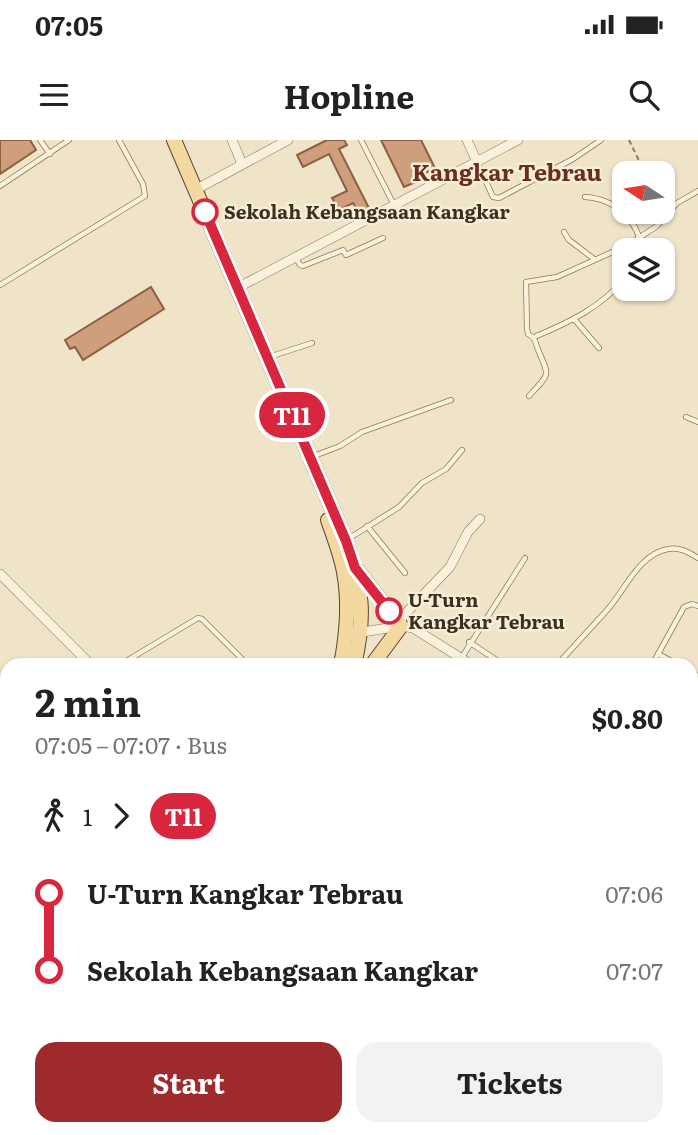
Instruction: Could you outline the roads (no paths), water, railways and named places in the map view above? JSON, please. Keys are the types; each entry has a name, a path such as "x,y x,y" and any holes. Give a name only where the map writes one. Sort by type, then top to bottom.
{"main road":[{"path":"174,140 310,458 341,543 355,568 401,626 377,658"},
{"path":"341,543 354,634 354,658"},
{"path":"344,658 362,604 355,568"}],"street":[{"path":"232,140 242,164"},
{"path":"195,190 288,140"},
{"path":"467,140 477,162"},
{"path":"237,288 518,140"},
{"path":"401,626 406,612 450,567 468,532 481,519"},
{"path":"0,574 84,658"},
{"path":"354,634 401,626 420,632 461,658"}],"lane":[{"path":"40,140 50,155"},
{"path":"0,186 69,140"},
{"path":"0,285 145,196 143,184 118,140"},
{"path":"360,140 395,205"},
{"path":"477,162 489,191 493,197 499,198 573,159 601,140"},
{"path":"529,396 545,379 547,365 534,337 528,334 526,282 557,276 628,245 657,226 677,203 698,191"},
{"path":"585,197 599,198 624,211 640,236"},
{"path":"564,232 569,240 595,259"},
{"path":"339,234 342,250 346,255 383,238"},
{"path":"295,257 303,266 342,250"},
{"path":"534,337 575,318 612,293"},
{"path":"575,318 599,348"},
{"path":"268,358 312,343"},
{"path":"310,458 340,446 362,432 451,400"},
{"path":"686,416 698,422"},
{"path":"341,543 399,507 422,484 446,469 461,450"},
{"path":"367,526 405,573"},
{"path":"564,658 611,606 632,576 653,555 667,549 682,549 698,558"},
{"path":"461,658 525,558"},
{"path":"656,658 684,607 692,604 698,606"},
{"path":"131,658 198,618 241,658"},
{"path":"469,642 493,658"},
{"path":"658,654 666,658"}],"place":[{"name":"Sekolah Kebangsaan Kangkar","path":"205,212"},
{"name":"U-Turn Kangkar Tebrau","path":"389,611"}],"district":[{"name":"Kangkar Tebrau","path":"507,173"}]}
